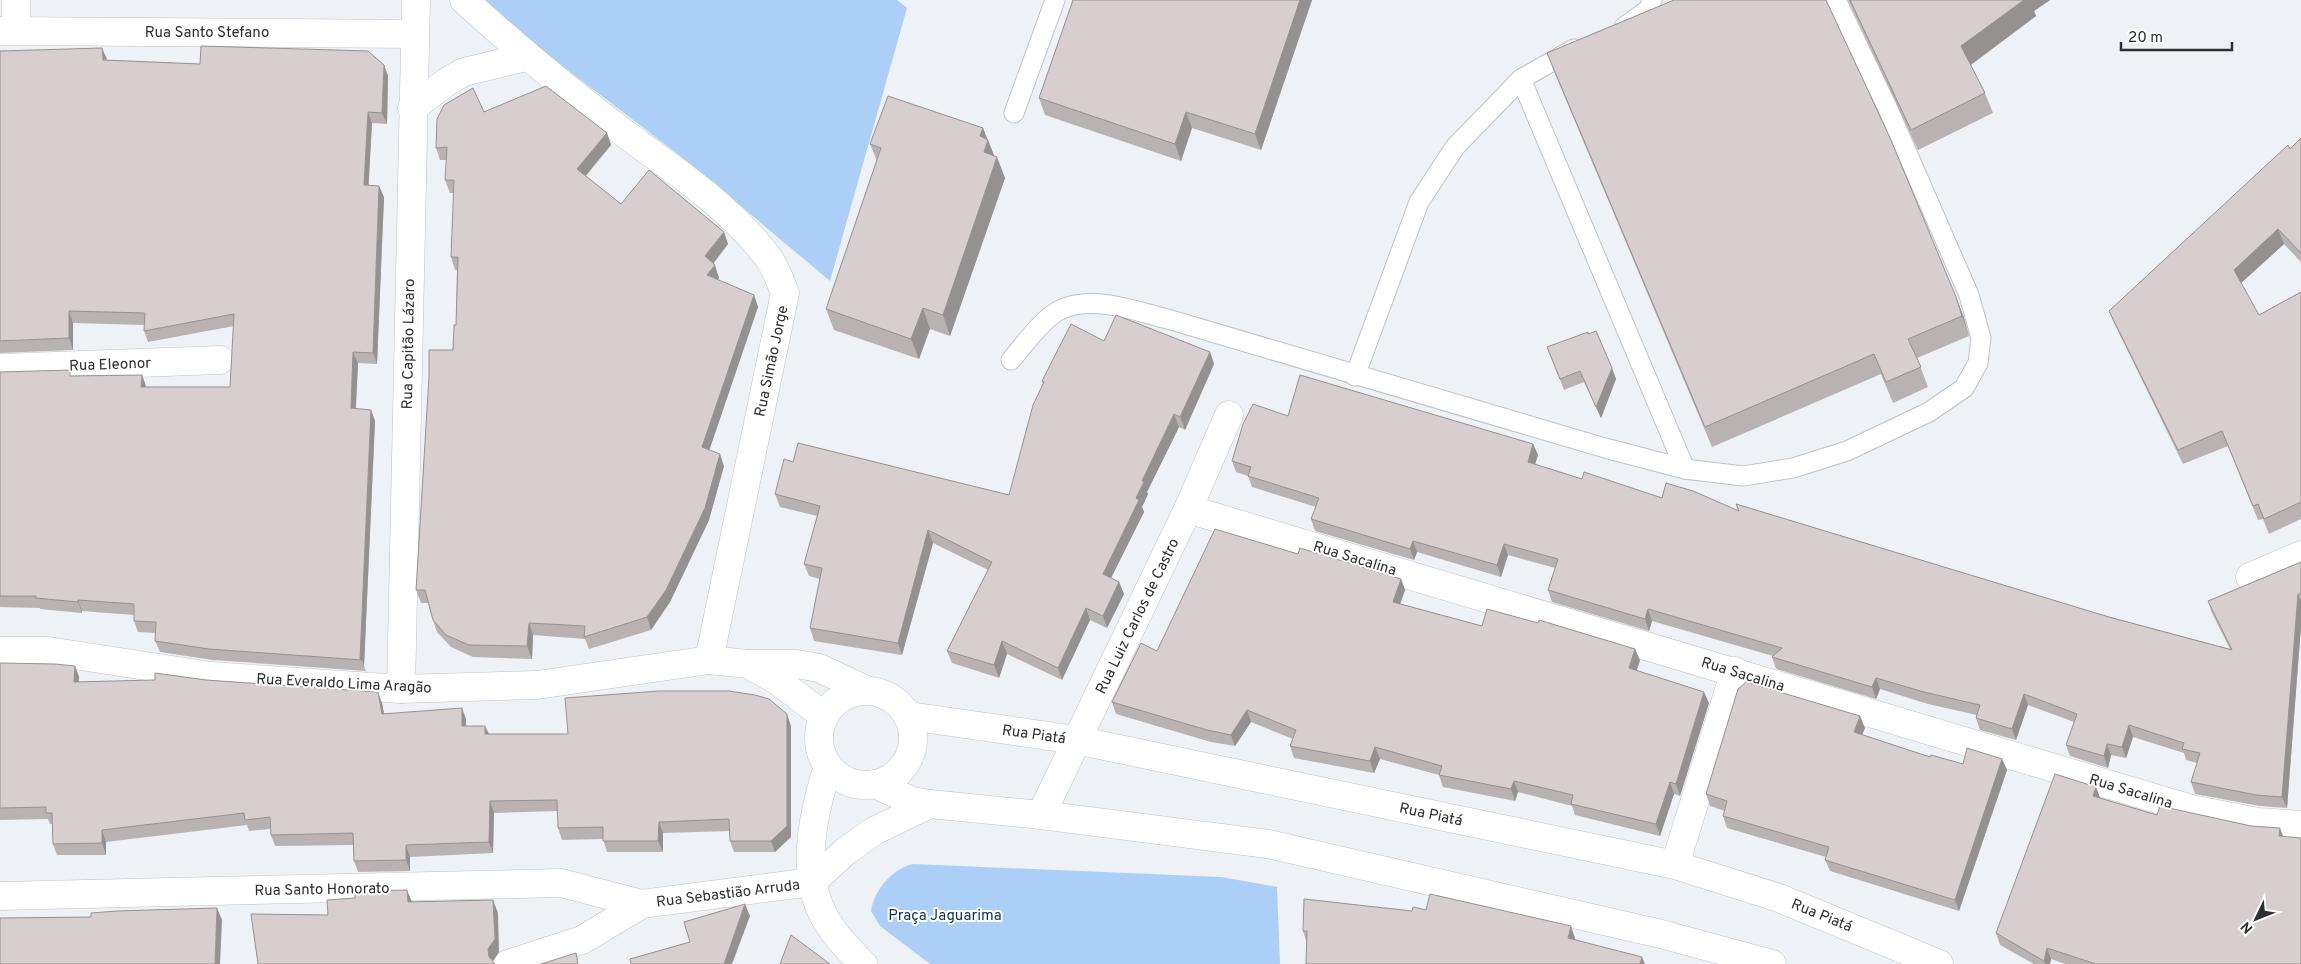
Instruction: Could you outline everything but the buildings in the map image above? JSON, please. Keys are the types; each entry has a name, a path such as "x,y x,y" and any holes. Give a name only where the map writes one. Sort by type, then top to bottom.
{"street":[{"path":"8,31 16,0"},
{"name":"Rua Capitão Lázaro","path":"401,689 412,108 416,0"},
{"name":"Rua Simão Jorge","path":"464,0 526,57 636,142 665,161 736,222 768,257 786,293 709,660"},
{"name":"Rua Santo Stefano","path":"8,31 414,34"},
{"path":"412,108 448,81 464,72 526,57"},
{"name":"Rua Eleonor","path":"0,368 220,360"},
{"name":"Rua Luiz Carlos de Castro","path":"1041,815 1188,509 1229,415"},
{"name":"Rua Sacalina","path":"1188,509 1735,671 2191,809 2258,822 2301,825"},
{"path":"2250,577 2301,555"},
{"name":"Rua Everaldo Lima Aragão","path":"0,651 48,651 211,676 401,689 537,686 709,660 748,664 797,664 819,668 866,690"},
{"name":"Rua Everaldo Lima Aragão","path":"748,664 778,681 824,716"},
{"path":"1675,865 1735,671"},
{"path":"866,690 883,694 898,703 909,716 913,733 912,751 904,766 891,778 875,784 858,784 841,778 828,766 821,750 819,733 824,716 834,703 849,693 866,690"},
{"name":"Rua Piatá","path":"909,716 1076,740 1675,865 1779,898 1939,964"},
{"path":"828,766 814,821 811,849 812,882 831,928 863,964"},
{"path":"875,784 912,801 930,804 1041,815 1268,844 1661,934 1772,964"},
{"path":"812,882 846,851 874,831 930,804"},
{"name":"Rua Sebastião Arruda","path":"508,964 582,940 642,904 812,882"},
{"name":"Rua Santo Honorato","path":"0,896 562,883 642,904"}],"lane":[{"path":"1014,113 1055,0"},
{"path":"1612,33 1635,20 1649,8 1652,0"},
{"path":"1011,360 1032,334 1060,310 1083,304 1113,306 1171,320 1355,376 1685,469 1743,476 1793,468 1848,451 1929,412 1964,388 1978,363 1981,338 1969,295 1888,109 1836,0"},
{"path":"1355,376 1419,202 1455,147 1521,79 1562,54 1587,44"},
{"path":"1521,79 1685,469"}],"green space":[{"path":"476,0 897,0 907,8 830,281 687,161"},
{"name":"Praça Jaguarima","path":"913,864 1221,877 1277,887 1280,964 930,964 880,926 871,911 876,896 885,882 898,871"}]}
